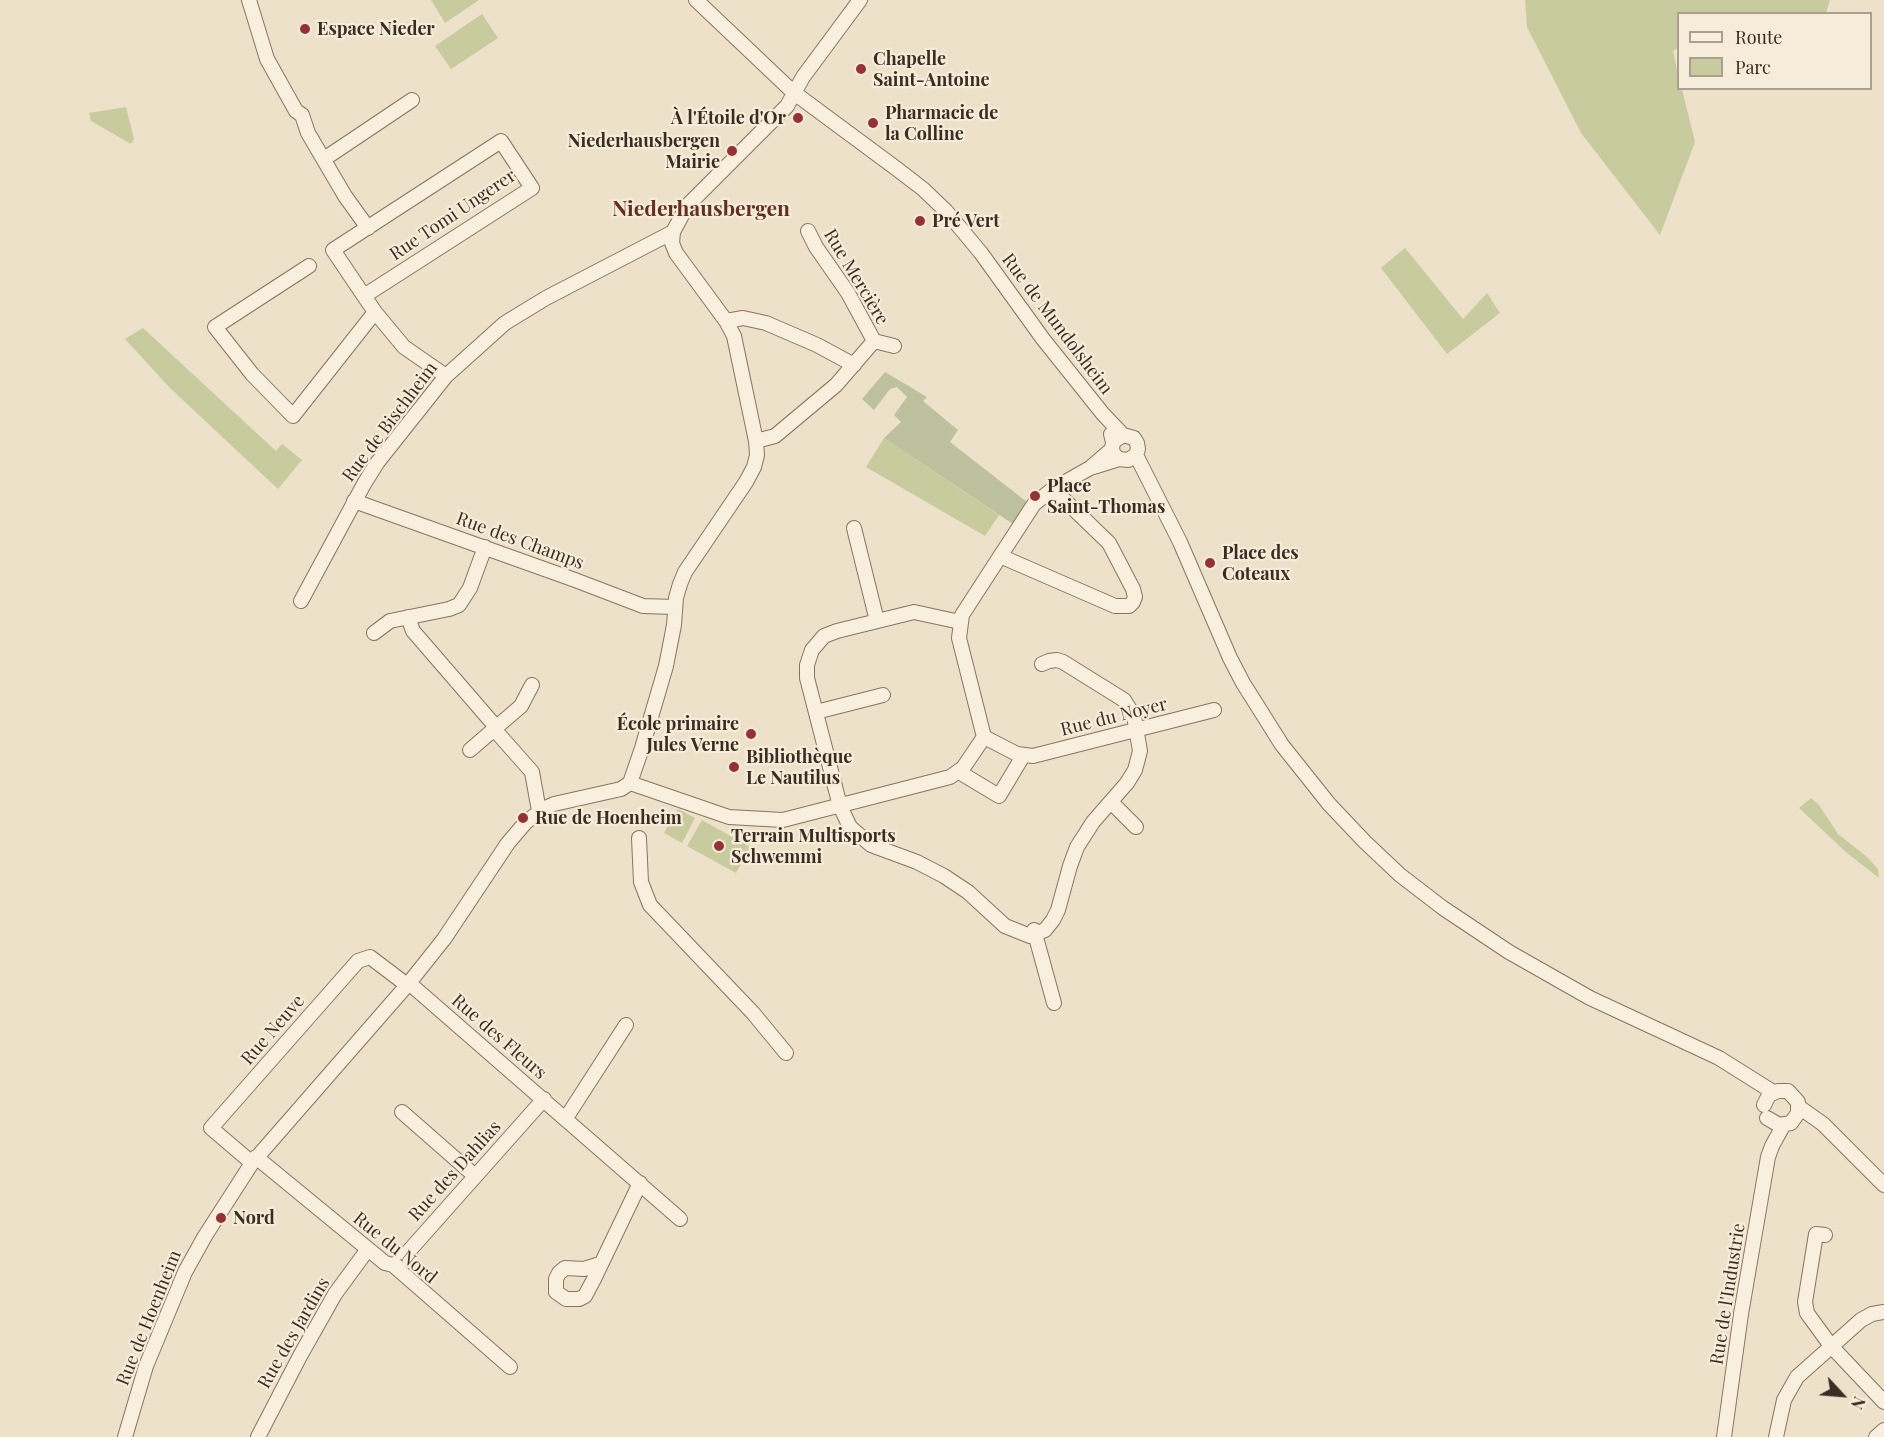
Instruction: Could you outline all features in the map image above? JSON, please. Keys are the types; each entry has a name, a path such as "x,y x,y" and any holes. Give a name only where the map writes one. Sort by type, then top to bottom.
{"street":[{"path":"249,0 267,59 296,111 302,115 308,134 345,196 368,228"},
{"name":"Rue de Mundolsheim","path":"696,0 793,92 904,174 946,211 981,253 1043,339 1103,414 1122,450 1152,490 1180,542 1230,658 1253,700 1282,745 1365,842 1409,882 1443,908 1509,952 1590,998 1719,1058 1773,1092"},
{"path":"860,0 793,92 787,106 687,206 674,232 672,243 676,253 726,321 736,345 757,455 751,474 685,572 677,591 674,626 666,666 630,783 714,813 748,819 783,820 951,777 959,772 984,737 959,638 960,622 967,608 1034,504 1053,489 1122,450"},
{"path":"324,159 412,100"},
{"name":"Rue Tomi Ungerer","path":"501,141 532,188 364,296 333,250 368,228 501,141"},
{"name":"Rue Mercière","path":"808,231 816,247 848,293 874,341 894,346"},
{"name":"Rue de Bischheim","path":"301,601 354,501 378,464 446,376 505,323 546,298 674,232"},
{"path":"309,266 215,327 252,374 293,416 375,312"},
{"path":"364,296 404,346 446,376"},
{"path":"726,321 743,318 766,323 817,345 854,365"},
{"name":"Rue Mercière","path":"756,441 775,436 836,385 874,341"},
{"path":"1000,556 1115,606 1129,606 1133,602 1135,597 1117,555 1109,543 1053,489"},
{"name":"Rue des Champs","path":"354,501 643,606 675,607"},
{"path":"854,528 877,621"},
{"path":"374,633 390,621 449,609 459,604 470,588 485,547"},
{"path":"960,622 914,612 837,631 824,636 812,650 806,670 840,806 850,827 866,842 917,862 944,876 968,892 999,922 1019,933 1035,933 1050,924 1058,910 1077,847 1093,822 1112,803 1132,776 1140,751 1138,730 1131,709 1120,697 1064,662 1057,660 1042,664"},
{"path":"408,617 413,631 532,772 539,811"},
{"path":"470,750 521,706 532,685"},
{"path":"816,712 883,695"},
{"name":"Rue du Noyer","path":"1023,756 1033,756 1214,710"},
{"path":"959,772 999,796 1023,756 984,737"},
{"name":"Rue de Hoenheim","path":"125,1437 146,1366 185,1272 254,1160 408,984 444,939 514,835 539,811 561,802 621,789 630,783"},
{"path":"1112,803 1136,827"},
{"path":"639,838 641,882 650,905 730,988 786,1053"},
{"path":"1035,933 1054,1003"},
{"name":"Rue Neuve","path":"254,1160 211,1128 226,1110 358,961 370,957 408,984"},
{"name":"Rue des Fleurs","path":"408,984 566,1118 680,1219"},
{"path":"566,1118 626,1025"},
{"path":"1740,1070 1756,1089 1765,1112 1774,1124 1809,1125 1830,1132"},
{"path":"1765,1112 1766,1100 1773,1092 1788,1091 1796,1097 1799,1107 1798,1113 1787,1124"},
{"name":"Rue des Dahlias","path":"393,1265 400,1260 544,1099"},
{"path":"1799,1107 1823,1124 1884,1185"},
{"path":"402,1112 474,1176"},
{"name":"Rue de l'Industrie","path":"1765,1112 1768,1157"},
{"name":"Rue de l'Industrie","path":"1724,1437 1768,1157 1772,1146 1787,1124"},
{"name":"Rue du Nord","path":"254,1160 385,1263 393,1265 510,1367"},
{"path":"600,1264 640,1183"},
{"path":"1824,1235 1816,1234 1805,1302 1809,1318 1832,1346 1882,1397"},
{"name":"Rue des Jardins","path":"258,1437 335,1294 368,1249"},
{"path":"1776,1437 1781,1409 1792,1384 1866,1316 1884,1312"},
{"path":"1876,1437 1884,1430"}],"green space":[{"path":"431,0 479,0 445,23"},
{"path":"1525,0 1830,0 1826,12 1677,12 1677,49 1673,51 1677,69 1677,90 1682,90 1695,142 1660,235 1581,133 1527,27"},
{"path":"482,14 498,38 451,69 435,46"},
{"path":"126,107 134,139 131,144 91,121 89,113"},
{"path":"1405,248 1463,319 1487,293 1500,313 1447,354 1381,268"},
{"path":"143,328 276,451 282,444 302,460 278,489 170,388 125,339"},
{"path":"885,372 927,397 923,401 958,430 950,442 1027,502 1013,524 884,438 901,422 894,415 907,397 897,387 890,389 874,410 862,399"},
{"path":"884,438 999,515 985,536 866,467"},
{"path":"1811,798 1819,805 1838,834 1878,869 1879,878 1847,853 1799,808"},
{"path":"678,809 695,818 682,843 664,833"},
{"name":"Terrain Multisports Schwemmi","path":"702,820 750,847 736,873 687,846"}],"place":[{"name":"Espace Nieder","path":"305,29"},
{"name":"Chapelle Saint-Antoine","path":"861,69"},
{"name":"À l'Étoile d'Or","path":"798,118"},
{"name":"Pharmacie de la Colline","path":"873,123"},
{"name":"Niederhausbergen Mairie","path":"732,151"},
{"name":"Pré Vert","path":"920,221"},
{"name":"Place Saint-Thomas","path":"1035,496"},
{"name":"Place des Coteaux","path":"1210,563"},
{"name":"École primaire Jules Verne","path":"751,734"},
{"name":"Bibliothèque Le Nautilus","path":"734,767"},
{"name":"Rue de Hoenheim","path":"523,818"},
{"name":"Terrain Multisports Schwemmi","path":"719,846"},
{"name":"Nord","path":"221,1218"}],"district":[{"name":"Niederhausbergen","path":"701,209"}]}
